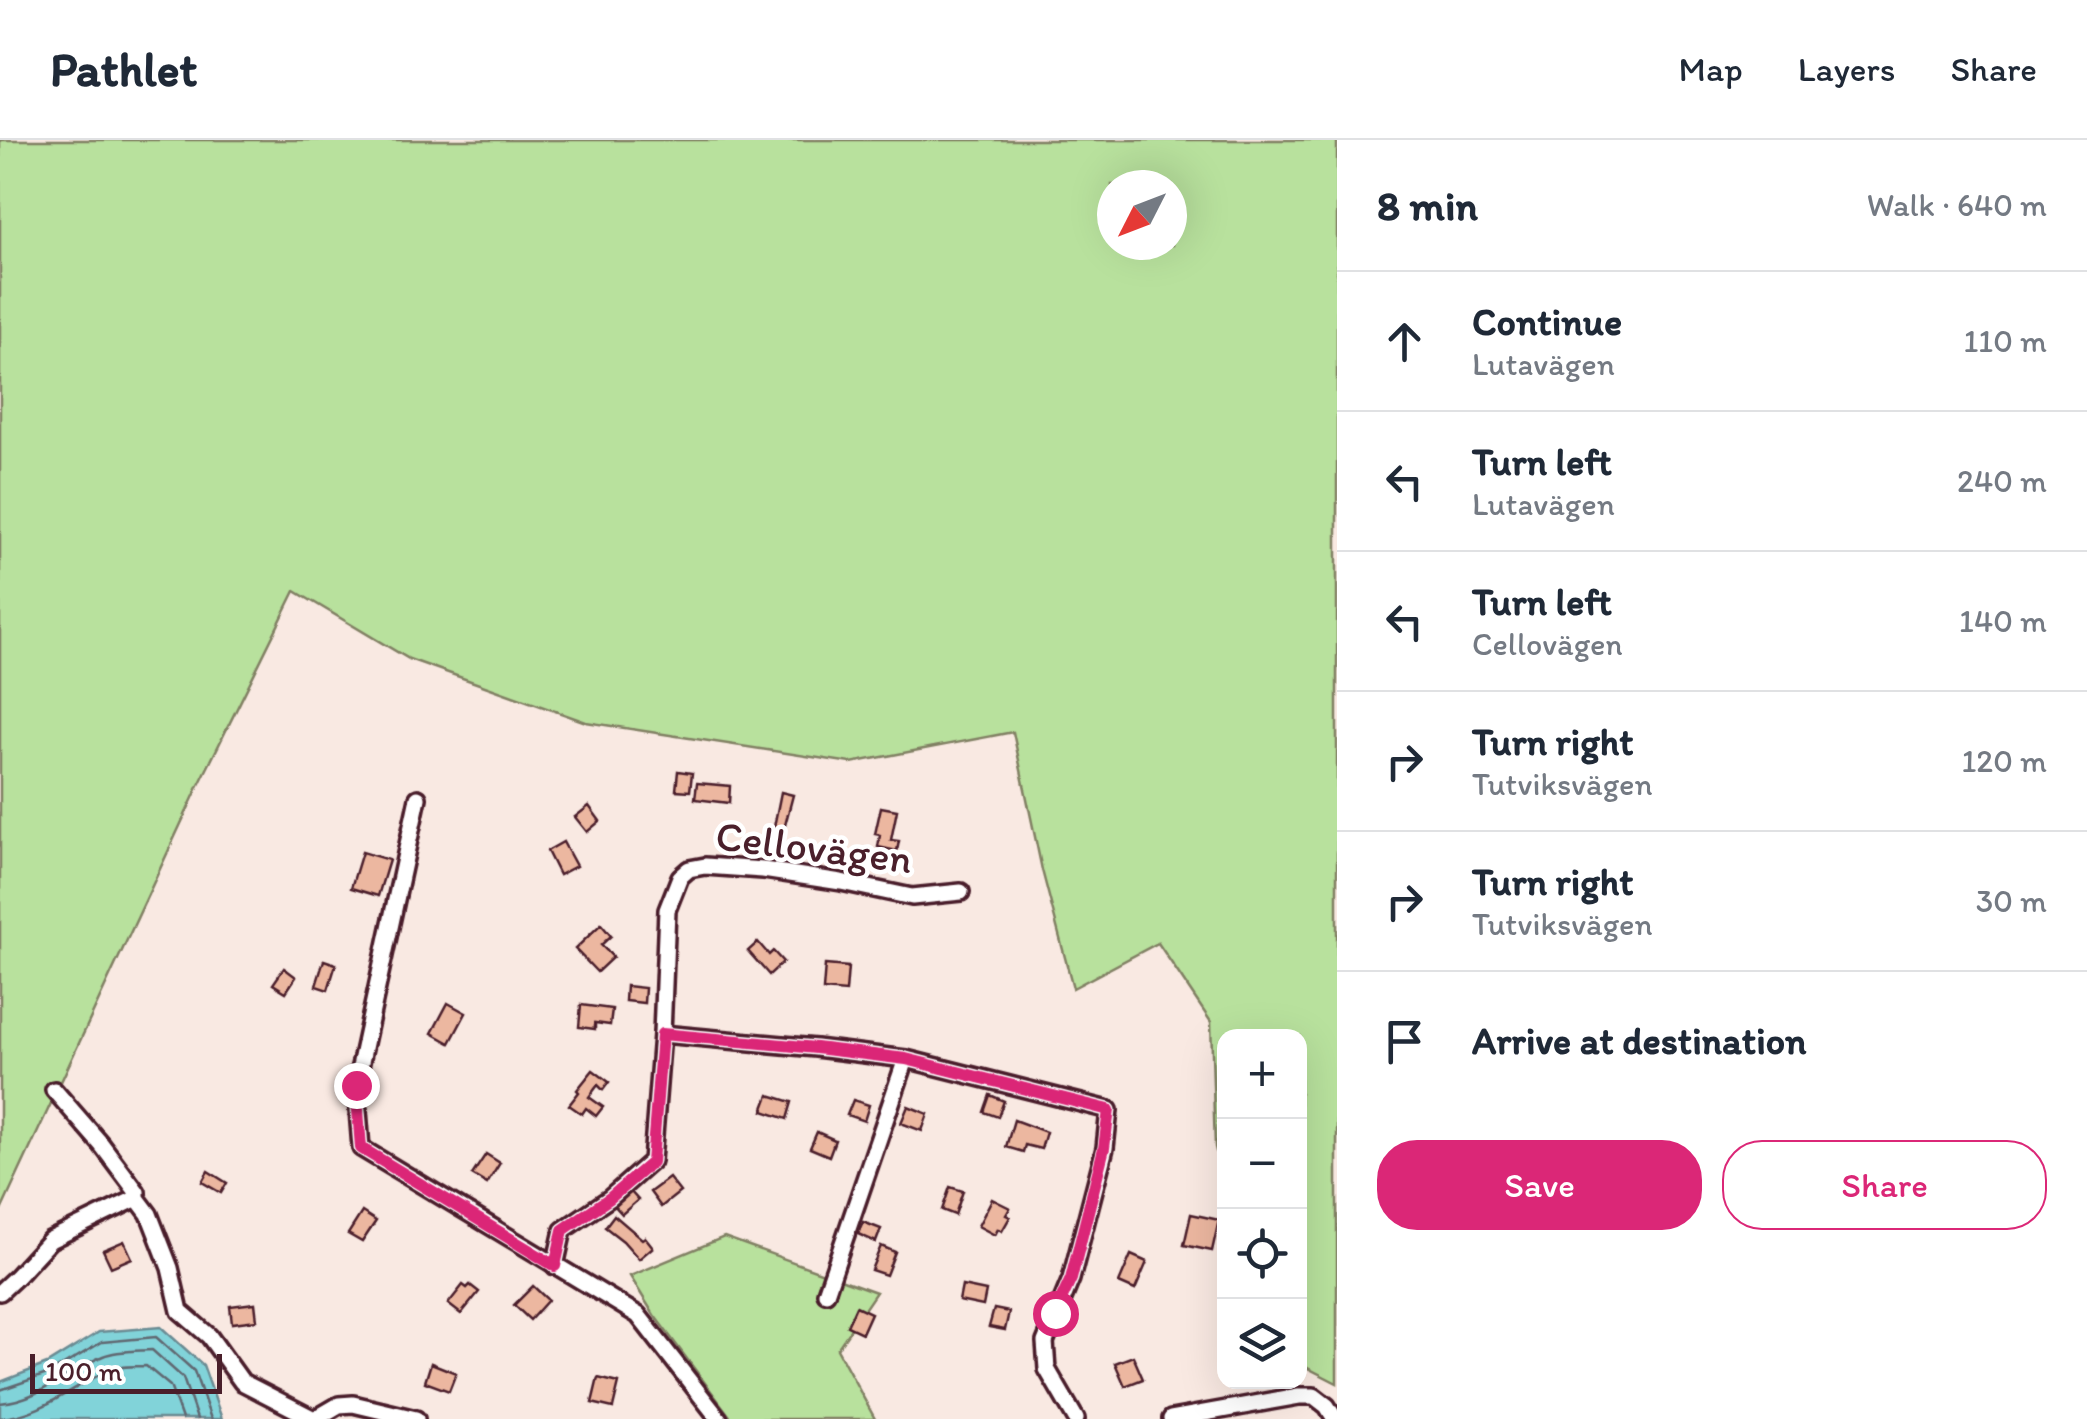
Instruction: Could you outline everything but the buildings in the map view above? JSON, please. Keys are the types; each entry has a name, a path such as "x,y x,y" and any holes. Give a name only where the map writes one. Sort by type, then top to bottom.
{"street":[{"path":"418,798 356,1085 361,1148 638,1315 719,1419"},
{"name":"Cellovägen","path":"555,1266 563,1230 610,1198 652,1162 666,910 680,878 690,869 704,866 763,870 912,897 961,892"},
{"path":"662,1034 906,1059 1109,1110 1104,1148 1071,1279 1045,1342 1047,1370 1076,1419"},
{"path":"826,1293 906,1059"},
{"path":"54,1090 137,1192 163,1250 180,1312 210,1336 242,1382 314,1419 340,1405 352,1404 416,1419"},
{"path":"0,1292 50,1240 138,1198"},
{"path":"1171,1419 1314,1396 1336,1419"}],"green space":[{"path":"0,140 1337,140 1337,1383 1307,1368 1307,1029 1217,1029 1217,1155 1211,1022 1158,943 1073,988 1042,870 1013,732 851,763 586,722 409,659 295,591 199,785 0,1213"},
{"path":"724,1237 876,1292 837,1349 875,1419 732,1419 654,1315 630,1276"}],"water":[{"path":"161,1327 203,1365 222,1419 0,1419 0,1382 47,1364 99,1332"}],"route":[{"path":"356,1085 361,1148 555,1266 563,1230 610,1198 652,1162 662,1034 906,1059 1109,1110 1104,1148 1071,1279 1055,1313"}]}
